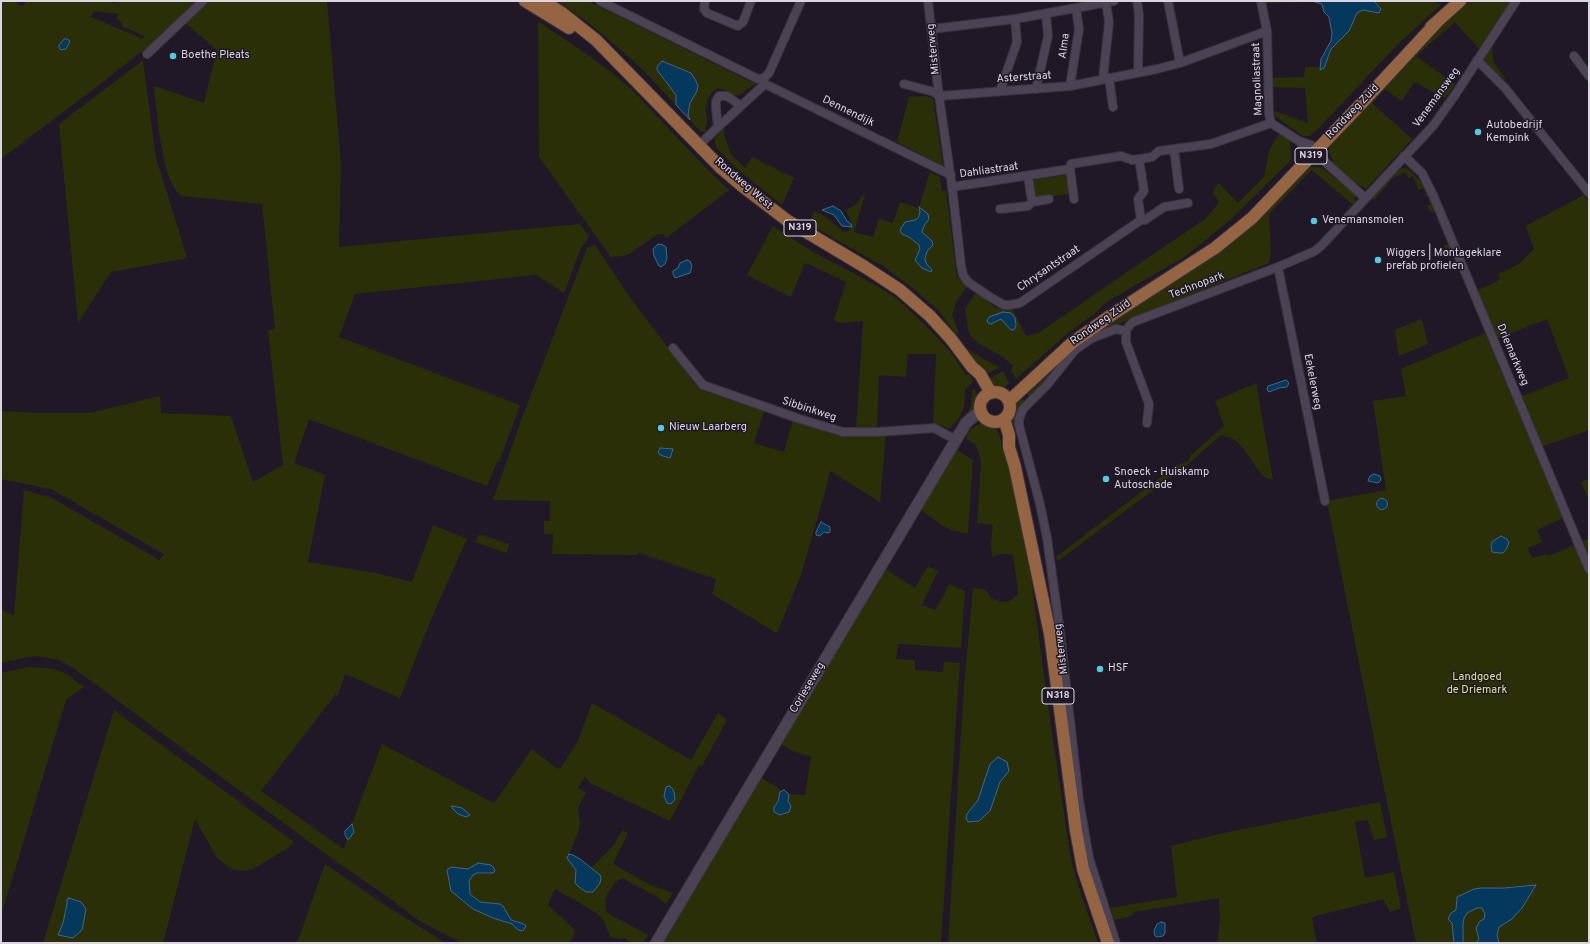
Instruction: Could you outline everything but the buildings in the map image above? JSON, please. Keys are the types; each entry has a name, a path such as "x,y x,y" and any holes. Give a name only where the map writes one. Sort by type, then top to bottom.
{"main road":[{"name":"Rondweg West","path":"525,1 558,20 635,79"},
{"name":"Rondweg West","path":"543,1 562,13 596,40 721,168 769,208 812,236 865,266 900,290 930,316 951,339 972,367 973,377 987,395"},
{"name":"Rondweg Zuid","path":"1007,398 1073,342 1173,275 1246,213 1311,150 1399,55 1461,1"},
{"path":"998,392 1007,398 1010,411 1000,421 992,422 982,415 980,402 987,395 998,392"},
{"name":"Corleseweg","path":"656,943 966,423 982,415"},
{"name":"Misterweg","path":"1000,421 1002,437 1009,447 1015,467 1050,634 1076,831 1083,869 1108,943"}],"street":[{"path":"147,54 203,1"},
{"path":"706,1 704,10 707,13 738,26 743,22 751,1"},
{"path":"604,2 758,79 764,78 769,73 801,1"},
{"name":"Misterweg","path":"928,1 939,96 952,187"},
{"path":"1137,1 1139,15 1138,72"},
{"path":"1168,1 1180,63"},
{"name":"Magnoliastraat","path":"1261,1 1267,30 1269,114 1272,123 1311,150"},
{"name":"Venemansweg","path":"1278,267 1315,251 1322,245 1432,126 1455,96 1516,1"},
{"path":"932,29 1016,19 1110,2 1106,78 1113,107"},
{"name":"Alma","path":"1070,86 1078,28 1076,9"},
{"name":"Alma","path":"1036,89 1048,36 1046,14"},
{"path":"1000,91 1017,42 1016,19"},
{"name":"Asterstraat","path":"939,96 1070,86 1180,63 1267,30"},
{"path":"1574,56 1589,76"},
{"path":"1477,60 1505,88 1589,193"},
{"name":"Dennendijk","path":"700,145 718,126 764,84 951,175"},
{"name":"Misterweg","path":"904,84 934,92 939,96"},
{"path":"718,126 716,101 719,96 727,96 741,106"},
{"name":"Dahliastraat","path":"952,187 1070,169 1071,164 1121,156 1132,160 1152,157 1159,151 1211,144 1272,123"},
{"path":"1174,149 1179,189"},
{"path":"1311,150 1365,198"},
{"name":"Driemarkweg","path":"1404,156 1422,173 1433,195 1589,569"},
{"path":"1139,159 1144,191 1138,199 1141,220"},
{"path":"1070,169 1074,199"},
{"name":"Dahliastraat","path":"1028,176 1032,202"},
{"name":"Chrysantstraat","path":"952,187 963,275 968,282 990,297 1009,305 1020,302 1141,220 1145,220 1164,207 1188,203"},
{"path":"1000,209 1028,206 1032,202 1049,199"},
{"name":"Technopark","path":"1126,331 1133,322 1278,267"},
{"name":"Eekelerweg","path":"1278,267 1325,502"},
{"name":"Misterweg","path":"1116,943 1089,858 1079,800 1060,632 1047,538 1040,504 1019,425 1024,409 1047,385 1075,350 1092,338 1116,328 1126,331"},
{"path":"1126,331 1126,342 1149,404 1147,423"},
{"name":"Sibbinkweg","path":"673,348 702,385 800,419 843,432 878,432 936,428 958,436"}],"green space":[{"path":"1,1 13,1 22,6 28,1 109,1 108,2 116,3 117,1 197,1 147,47 1,159","holes":["94,11 118,14 117,19 122,23 122,26 144,36 143,39 91,17"]},
{"path":"208,1 327,1 341,164 339,247 580,224 589,237 581,248 564,293 536,275 355,294 339,337 520,405 499,462 497,462 487,486 309,419 294,463 325,475 308,562 375,573 412,582 433,525 467,539 432,617 400,698 345,674 338,696 336,694 261,791 344,849 347,839 349,839 354,829 352,824 382,744 494,803 532,749 555,767 560,769 578,741 592,703 691,760 718,713 727,720 702,766 699,765 670,821 590,783 585,777 578,788 586,792 578,808 580,824 578,833 568,856 576,870 575,879 593,892 600,883 601,878 600,875 591,868 614,845 622,830 628,833 613,864 651,885 673,893 666,904 656,896 622,878 615,882 608,893 605,899 606,911 648,935 643,943 630,943 625,938 613,938 610,936 603,919 595,912 555,889 548,905 573,928 575,932 569,943 461,943 418,920 391,899 331,858 72,667 59,660 38,656 1,663 1,609 14,616 24,490 52,498 159,561 164,554 51,489 1,479 1,411 90,413 160,396 161,413 231,416 253,482 283,465 268,330 275,329 262,204 182,196 176,191 170,180 165,164 159,133 154,86 204,103 217,50 185,23","holes":["478,863 491,865 495,871 488,874 477,873 473,875 469,881 470,894 480,902 500,904 503,906 511,920 521,923 518,930 512,924 493,918 473,909 462,901 450,887 447,872 456,868 468,869"]},
{"path":"557,1 588,1 755,84 739,95 734,95 718,88 713,91 708,98 706,108 707,123 705,132 700,131 690,120 688,115 690,103 697,91 698,86 693,76 686,70 676,68 662,61 657,67 657,70 676,95 676,105 641,68 606,37 589,23"},
{"path":"1266,1 1312,1 1314,2 1267,3"},
{"path":"1374,1 1432,1 1442,4 1398,44 1319,128 1309,136 1303,136 1283,122 1272,110 1308,123 1305,88 1272,87 1272,78 1304,77 1305,67 1319,67 1320,70 1327,60 1331,49 1349,31 1357,13 1363,10 1379,13 1381,8"},
{"path":"1467,1 1513,1 1480,50 1455,22 1416,56 1455,84 1445,98 1414,82 1402,101 1385,89 1372,103 1412,139 1366,189 1354,182 1334,163 1329,151 1332,142 1432,31"},
{"path":"538,21 614,74 632,90 729,190 666,238 664,234 658,234 629,254 611,257 539,157"},
{"path":"1492,45 1493,62 1508,81 1489,68 1484,62 1485,56"},
{"path":"142,61 156,158 187,257 111,272 78,323 59,124"},
{"path":"927,96 933,99 943,166 897,142 909,97"},
{"path":"724,128 724,135 731,154 745,168 752,157 794,178 782,205 737,169 715,146 715,138"},
{"path":"1281,133 1290,141 1291,160 1230,220 1186,256 1108,301 1093,315 1068,333 1016,379 1011,371 1013,365 1004,357 981,345 971,337 968,329 965,309 976,292 996,308 1013,310 1026,336 1038,333 1205,219 1218,204 1218,201 1213,193 1215,187 1219,183 1238,203 1264,177 1269,151 1276,138"},
{"path":"1311,167 1322,168 1355,194 1355,204 1351,203 1312,170 1269,214 1271,253 1269,263 1093,334 1172,281 1302,170"},
{"path":"1402,168 1408,169 1420,181 1422,181 1425,188 1418,190 1413,176 1408,178 1406,172 1394,177 1374,200 1372,198 1397,171"},
{"path":"930,172 940,177 942,191 946,191 957,277 968,285 956,302 952,315 959,333 956,334 939,311 914,289 883,266 809,224 814,211 826,217 843,231 846,232 850,230 852,225 846,210 857,204 862,195 865,194 854,232 873,237 879,219 893,223 900,202 918,208 920,211 918,218 910,221 902,234 909,237 919,245 920,249 916,257 932,270 926,263 925,259 928,249 922,229 927,222 919,207"},
{"path":"1066,175 1069,194 1036,199 1033,180"},
{"path":"1427,193 1429,194 1452,247 1450,249 1444,247 1444,245 1448,245 1435,212 1430,211 1427,205 1431,205 1427,196 1423,195"},
{"path":"1584,195 1589,202 1589,430 1541,447 1520,397 1569,378 1547,319 1496,339 1476,291 1500,280 1498,274 1519,264 1534,249 1526,226"},
{"path":"773,226 813,252 872,283 893,296 934,334 952,354 966,375 970,375 973,382 965,389 964,407 959,418 950,429 933,424 936,354 908,354 906,377 879,375 877,428 856,428 863,321 841,323 834,320 846,282 813,266 805,263 791,297 747,275"},
{"path":"595,245 629,296 696,385 704,391 764,411 754,443 784,452 793,420 838,436 886,434 880,502 830,471 801,575 777,633 712,594 716,579 639,553 637,555 552,554 553,534 544,534 544,521 550,521 550,501 493,500 522,418 587,248"},
{"path":"1421,319 1428,344 1399,356 1395,330"},
{"name":"Landgoed de Driemark","path":"1485,333 1563,518 1537,530 1542,542 1528,548 1532,558 1547,554 1548,556 1577,544 1589,574 1589,943 1499,943 1497,935 1499,927 1512,919 1522,908 1535,888 1535,885 1474,889 1457,897 1456,911 1451,913 1448,919 1452,923 1454,943 1416,943 1327,501 1386,490 1373,401 1406,396 1401,369"},
{"path":"968,349 985,360 1000,367 985,375"},
{"path":"1060,362 1049,377 1030,397 1025,392"},
{"path":"1003,371 1009,383 1006,387 994,387 986,380"},
{"path":"1256,383 1273,480 1266,478 1258,470 1243,448 1234,439 1221,435 1188,464 1058,561 1056,557 1175,466 1189,461 1191,455 1224,426 1215,401"},
{"path":"974,388 977,394 974,408 962,423 971,406 972,391"},
{"path":"1021,397 1025,402 1017,416 1014,426 1014,433 1009,419 1012,413 1013,405"},
{"path":"981,423 991,425 997,430 1007,457 1036,583 1032,586 1052,734 1072,864 1098,943 948,943 964,686 973,588 986,590 991,598 1001,602 1009,601 1018,594 1013,555 999,554 992,557 991,545 993,525 977,523 981,461 976,445 966,439 972,428","holes":["1009,771 1000,782 990,811 968,812 978,800 986,776"]},
{"path":"957,450 973,460 968,534 943,526 921,510"},
{"path":"1589,479 1589,500 1581,482"},
{"path":"479,534 509,544 507,553 475,542"},
{"path":"1589,538 1589,565 1580,543"},
{"path":"928,566 938,571 922,605 935,610 949,584 965,591 961,648 898,644 896,659 915,660 915,670 943,672 944,662 960,663 941,943 661,943 760,777 783,791 779,795 778,802 776,804 782,815 786,814 789,803 789,794 805,795 811,757 792,751 780,743 885,569 915,588"},
{"path":"28,667 57,670 67,674 84,687 66,700 1,916 1,673"},
{"path":"114,710 294,842 287,849 251,870 245,871 231,869 217,858 195,819 163,943 43,943","holes":["67,904 73,938 61,928"]},
{"path":"1380,802 1387,837 1374,840 1368,820 1355,822 1365,878 1394,872 1401,908 1390,912 1383,899 1313,917 1312,920 1317,943 1217,943 1220,920 1219,898 1134,912 1131,916 1114,920 1110,908 1177,897 1171,846 1218,834"},
{"path":"325,864 388,907 446,943 297,943"},
{"path":"1477,908 1482,908 1485,914 1484,919 1480,921 1476,931 1479,939 1476,943 1463,943 1462,932 1464,918 1467,913"}],"water":[{"path":"1312,1 1374,1 1381,9 1379,13 1363,10 1357,13 1349,31 1331,49 1324,68 1320,70 1321,59 1331,41 1332,33 1329,17 1324,12 1322,4"},
{"path":"64,39 70,41 66,49 61,50 59,45"},
{"path":"662,61 691,73 696,81 698,86 697,91 690,103 688,115 690,120 676,105 676,95 657,70 657,67"},
{"path":"833,206 841,211 852,227 842,226 834,215 822,210"},
{"path":"919,207 928,214 929,219 922,232 932,241 933,245 927,251 925,259 926,263 932,270 931,272 922,268 915,260 920,249 919,245 909,237 902,234 900,230 905,222 918,218 920,212"},
{"path":"658,244 666,247 667,258 665,264 661,267 654,256 653,249"},
{"path":"687,260 690,261 692,266 690,273 675,278 673,271 678,268 680,263"},
{"path":"1003,312 1011,313 1015,318 1016,325 1014,330 1011,330 1001,319 991,324 988,323 987,321 989,317"},
{"path":"1286,380 1289,383 1287,387 1269,392 1267,390 1268,386"},
{"path":"660,448 673,449 670,458 659,454 658,452"},
{"path":"1374,474 1380,476 1381,480 1378,483 1368,481 1370,476"},
{"path":"1380,499 1384,499 1386,500 1386,508 1380,509 1377,506 1377,502"},
{"path":"821,522 830,527 830,532 824,532 820,536 816,535 816,532"},
{"path":"1501,536 1509,542 1507,548 1503,553 1492,552 1491,545 1493,541"},
{"path":"998,757 1007,762 1009,771 1000,782 990,811 979,821 968,822 966,818 967,814 978,800 990,764"},
{"path":"669,786 674,792 675,799 671,804 667,803 664,796 666,787"},
{"path":"784,790 789,794 788,801 791,806 789,812 780,815 774,812 774,807 778,802 780,792"},
{"path":"452,806 462,808 470,815 466,817 458,814"},
{"path":"352,824 354,832 349,839 347,839 345,831"},
{"path":"569,854 580,859 600,875 600,883 593,892 586,892 575,883 576,870 567,858"},
{"path":"478,863 491,865 495,871 493,873 477,873 473,875 469,881 470,894 480,902 500,904 503,906 511,920 526,926 523,931 518,930 512,924 493,918 473,909 451,891 447,870 451,867 468,869"},
{"path":"1536,885 1522,908 1512,919 1499,927 1497,935 1499,943 1476,943 1479,939 1476,928 1480,921 1484,919 1485,914 1482,908 1477,908 1467,913 1464,918 1463,943 1454,943 1452,923 1448,919 1451,913 1456,910 1457,897 1474,889"},
{"path":"69,898 81,902 86,909 82,930 73,938 58,935 63,923 67,899"},
{"path":"1161,922 1165,923 1165,933 1163,936 1157,937 1155,936 1154,931 1157,924"}],"place":[{"name":"Boethe Pleats","path":"173,56"},
{"name":"Autobedrijf Kempink","path":"1478,132"},
{"name":"Venemansmolen","path":"1314,221"},
{"name":"Wiggers | Montageklare prefab profielen","path":"1378,260"},
{"name":"Nieuw Laarberg","path":"661,428"},
{"name":"Snoeck - Huiskamp Autoschade","path":"1106,479"},
{"name":"HSF","path":"1100,669"}]}
